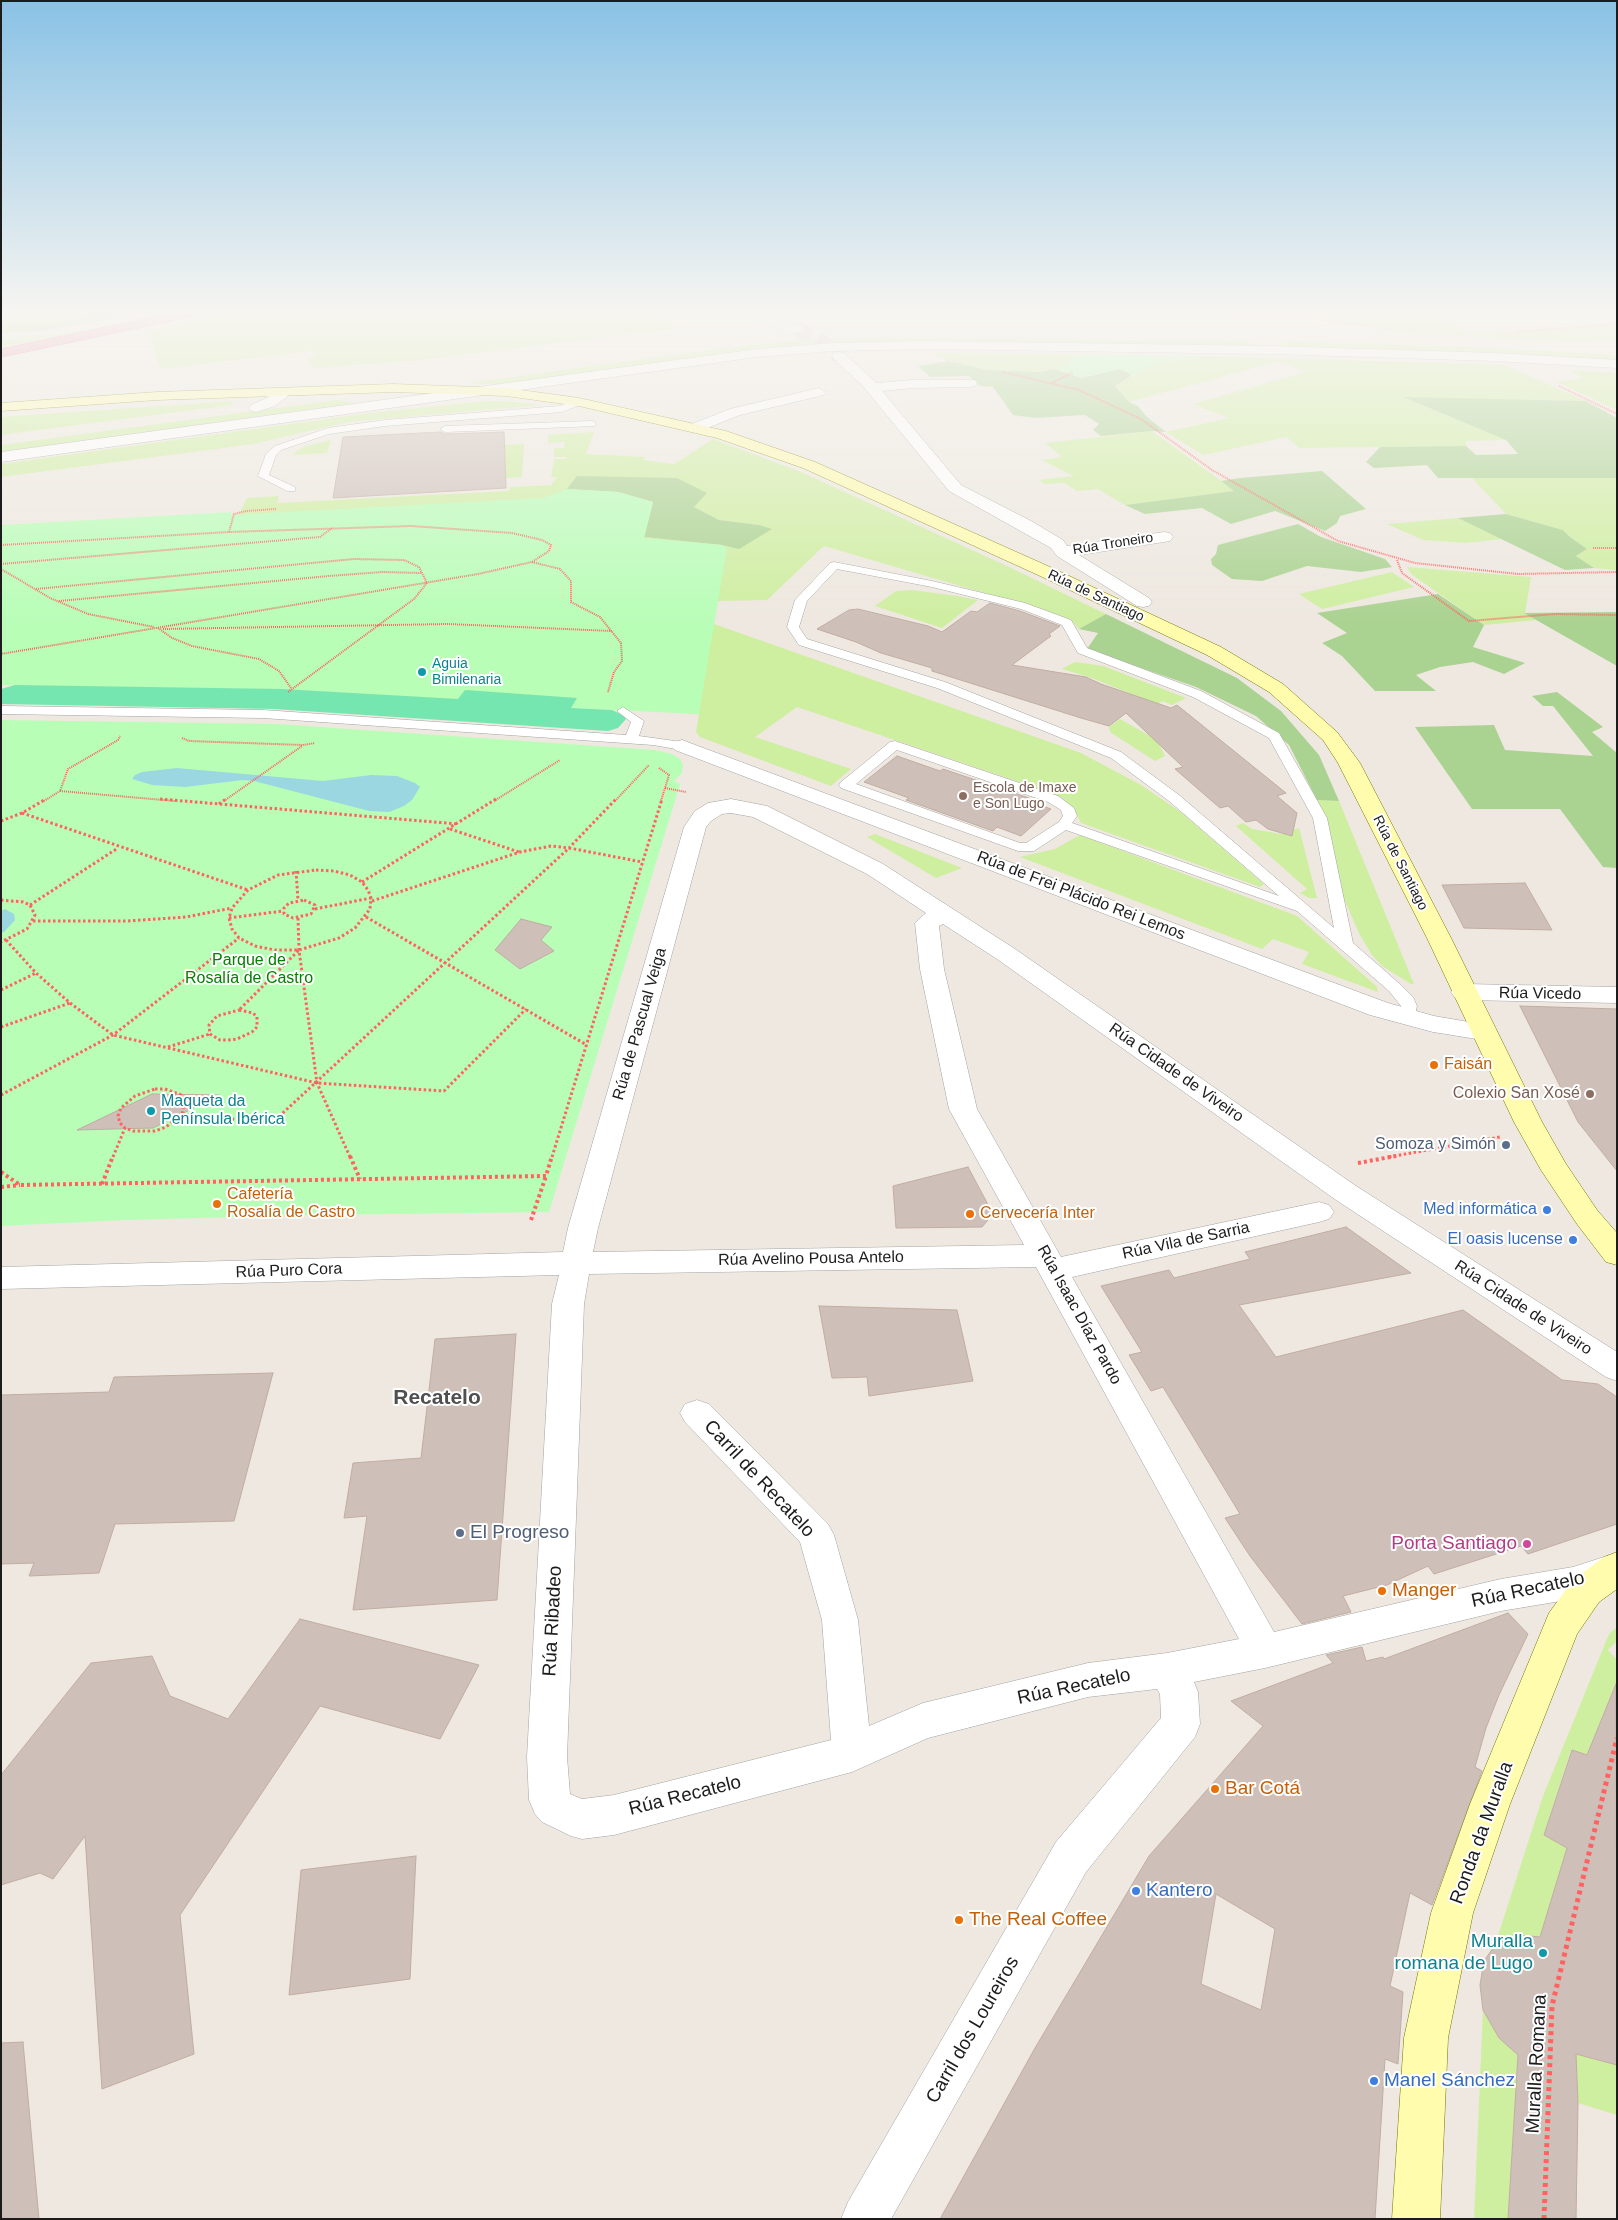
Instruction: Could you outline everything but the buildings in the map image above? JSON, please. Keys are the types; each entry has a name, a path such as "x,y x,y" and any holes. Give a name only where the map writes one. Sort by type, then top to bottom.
{"street":[{"path":"1,457 297,417"},
{"name":"Rúa de Santiago","path":"648,417 697,427 745,441 809,465 1044,571 1247,669 1276,688 1330,736 1350,763 1528,1122 1555,1170 1587,1217 1617,1254"},
{"path":"697,427 722,417"},
{"path":"896,417 955,488 1057,544 1062,552 1142,602"},
{"name":"Rúa Troneiro","path":"1062,552 1164,537"},
{"path":"1044,571 1059,562 1062,552"},
{"name":"Rúa de Frei Plácido Rei Lemos","path":"682,746 1379,1009 1450,1028 1483,1032"},
{"name":"Rúa Cidade de Viveiro","path":"731,806 760,811 876,869 1006,954 1346,1193 1614,1366"},
{"name":"Rúa de Pascual Veiga","path":"577,1263 583,1228 695,827 703,816 709,812 716,808 731,806"},
{"name":"Rúa Isaac Díaz Pardo","path":"943,913 927,923 932,969 964,1109 1265,1651"},
{"name":"Rúa Vicedo","path":"1464,992 1617,995"},
{"name":"Rúa Vila de Sarria","path":"1050,1263 1319,1212"},
{"name":"Rúa Avelino Pousa Antelo","path":"577,1263 1050,1263"},
{"name":"Rúa Puro Cora","path":"1,1278 577,1263"},
{"name":"Rúa Ribadeo","path":"549,1800 547,1757 568,1304 577,1263"},
{"name":"Carril de Recatelo","path":"697,1413 816,1535 840,1620 852,1753"},
{"name":"Rúa Recatelo","path":"549,1800 556,1808 571,1816 582,1819 614,1815 852,1753 923,1721 1088,1680 1167,1670 1265,1651 1501,1595 1573,1583 1614,1569"},
{"name":"Ronda da Muralla","path":"1416,2219 1426,2038 1452,1913 1490,1804 1562,1625 1586,1591 1614,1569"},
{"name":"Carril dos Loureiros","path":"865,2219 1071,1858 1181,1724 1179,1692 1167,1670"}],"lane":[{"path":"291,489 263,476 271,454 278,448 308,437 353,428 447,417"},
{"path":"353,428 366,432 592,424"},
{"path":"1345,944 1320,818 1274,736 1196,694 1082,650 1067,623 1025,606 932,584 834,565 801,600 793,627 803,642 940,685 1116,755 1174,798 1395,988 1407,1000 1409,1006 1407,1018"},
{"path":"1,710 263,714 631,740 682,746"},
{"path":"623,712 638,721 631,740"},
{"path":"895,745 1053,799 1067,808 1070,816 1064,825 1029,848 1018,847 846,785 895,745"},
{"path":"1064,825 1306,910"}],"path":[{"path":"1135,417 1212,470 1338,541 1397,560 1415,563 1518,574 1617,572"},
{"path":"229,532 234,514 246,511 285,509"},
{"path":"1,545 229,532 411,526 480,530 530,536 551,545 549,551 532,562 427,583 1,654"},
{"path":"1,564 320,537 332,528"},
{"path":"1593,548 1617,548"},
{"path":"36,589 354,559 404,560 414,563 427,583"},
{"path":"1397,560 1402,573 1469,621 1555,614 1617,615"},
{"path":"532,562 560,569 572,581 571,602 600,617 621,643 622,661 614,672 607,689 609,700 616,708 623,712"},
{"path":"1,569 58,602 88,614 158,628 180,630 448,624 612,631"},
{"path":"58,602 329,576 382,572 422,573"},
{"path":"158,628 172,638 192,646 260,659 279,671 291,688 382,625 414,599 427,583"},
{"path":"60,791 68,769 118,740 122,733"},
{"path":"180,738 189,741 303,745 322,742"},
{"path":"219,805 303,745"},
{"path":"362,882 566,757"},
{"path":"531,1220 669,775 645,760"},
{"path":"182,1114 272,1123 569,848 651,762"},
{"path":"665,788 692,794"},
{"path":"1,821 22,814 60,791 458,824"},
{"path":"22,814 248,890"},
{"path":"450,829 520,852"},
{"path":"283,911 286,916 298,918 311,914 315,908 371,899 520,852 551,846 642,862"},
{"path":"30,905 118,847"},
{"path":"296,871 298,900"},
{"path":"296,871 334,871 350,875 362,882 371,899 370,909 366,917 355,928 339,938 320,946 299,950 275,950 255,946 239,938 232,929 229,918 232,908 248,890 278,875 296,871"},
{"path":"1,900 14,900 30,905 35,915 33,921 18,935 1,942"},
{"path":"229,918 283,911 290,903 298,900 309,901 315,908"},
{"path":"33,921 127,921 176,918 232,908"},
{"path":"366,917 585,1044"},
{"path":"298,918 299,950 317,1083 360,1179"},
{"path":"1,1095 113,1034 239,938"},
{"path":"6,940 36,973 70,1002 113,1034 317,1083 444,1091 526,1009"},
{"path":"239,1010 299,950"},
{"path":"1,990 36,973"},
{"path":"1,1027 70,1002"},
{"path":"167,1047 210,1034 220,1040 245,1036 257,1027 257,1017 253,1013 239,1010 217,1016 209,1025 210,1034"},
{"path":"166,1089 175,1091 185,1100 185,1107 176,1121 155,1131 133,1132 125,1128 120,1123 118,1116 121,1108 126,1102 144,1092 166,1089"},
{"path":"102,1184 125,1128"},
{"path":"1355,1164 1505,1136"},
{"path":"1,1172 20,1185"},
{"path":"1,1187 20,1185 546,1176"},
{"name":"Muralla Romana","path":"1544,2219 1552,2006 1617,1738"}],"green space":[{"path":"1,417 7,417 143,417 1,435"},
{"path":"213,417 259,417 1,453 1,445"},
{"path":"344,417 410,417 348,422 254,444 1,477 1,464"},
{"path":"1025,417 1058,417 1035,418"},
{"path":"1087,417 1147,417 1166,432 1152,431 1101,436 1093,430 1099,424"},
{"path":"1225,417 1450,417 1506,440 1466,441 1466,446 1299,448 1287,437 1203,455 1166,432 1229,418"},
{"path":"1450,417 1614,417 1617,418 1617,478 1438,478 1427,465 1374,468 1366,462 1380,447 1466,446 1476,455 1518,454 1506,440"},
{"path":"1152,431 1235,491 1125,505 1098,489 1077,491 1065,483 1045,484 1039,480 1073,476 1042,460 1062,457 1045,443"},
{"path":"594,432 586,454 645,457 644,460 674,464 713,439 801,472 1005,565 1106,614 1079,629 1070,619 824,546 767,600 718,601 714,624 1081,753 1141,785 1182,813 1264,884 1260,887 1081,823 1075,811 1062,798 1037,788 797,707 755,737 851,769 831,786 700,737 696,732 699,714 282,689 1,685 231,512 231,515 239,514 247,498 279,496 277,503 509,491 510,487 551,485 557,477 551,477 554,459 566,459 567,457 554,457 554,448 564,448 565,442 548,443 548,435","holes":["568,489 706,494 694,507 719,520 759,525 722,545 644,537 618,492"]},
{"path":"331,440 327,453 293,455 306,446"},
{"path":"524,444 522,477 506,478 504,445"},
{"path":"1322,471 1366,509 1340,516 1337,523 1325,531 1275,511 1231,524 1202,508 1145,514 1125,505 1234,491 1221,481"},
{"path":"577,476 677,478 707,493 694,507 719,520 759,525 772,529 739,549 722,545 644,537 653,502 618,492 567,489"},
{"path":"1472,478 1617,478 1617,570 1594,568 1576,556 1587,549 1563,530 1506,514"},
{"path":"567,489 618,492 653,502 644,538 722,545 727,548 699,714 571,708 576,698 465,690 458,699 282,689 1,685 1,525 231,512 231,515 543,498"},
{"path":"1506,514 1563,530 1587,549 1576,556 1594,568 1565,570 1458,518"},
{"path":"1458,518 1502,539 1466,543 1423,540 1387,524"},
{"path":"1298,524 1321,537 1385,559 1392,567 1361,572 1307,566 1262,581 1232,579 1212,565 1211,559 1216,554 1218,545"},
{"path":"1407,567 1531,577 1525,613 1536,620 1484,625 1411,574"},
{"path":"1392,572 1414,587 1322,609 1299,594"},
{"path":"912,590 978,600 942,628 875,606 896,591"},
{"path":"1438,594 1484,625 1473,647 1525,663 1504,674 1473,662 1440,667 1416,675 1436,691 1375,691 1342,656 1322,643 1347,633 1317,613"},
{"path":"1617,612 1617,666 1524,613"},
{"path":"1106,614 1237,678 1281,711 1319,755 1339,801 1317,800 1289,745 1256,716 1196,687 1087,649 1098,633 1079,629"},
{"path":"1075,662 1103,666 1186,698 1172,705 1163,701 1150,708 1144,699 1092,678 1062,669"},
{"path":"15,685 282,689 458,699 465,690 577,698 571,708 612,710 625,716 626,719 618,728 608,731 274,709 1,704 1,689"},
{"path":"1557,692 1603,727 1592,732 1617,753 1617,868 1603,867 1560,809 1472,809 1415,727 1494,725 1505,750 1593,756 1553,706 1543,706 1532,696"},
{"path":"1120,719 1157,740 1165,756 1155,761 1110,732 1109,727"},
{"name":"Parque de Rosalía de Castro","path":"1,720 277,724 655,750 672,754 680,759 683,765 682,773 674,781 680,784 678,791 549,1212 312,1215 125,1220 1,1226"},
{"path":"1317,800 1339,801 1414,984 1382,966 1372,955 1360,935 1340,890"},
{"path":"1243,823 1252,829 1281,834 1299,828 1317,898 1309,898 1300,893 1307,889 1236,826"},
{"path":"875,834 962,868 936,878 867,837"},
{"path":"1080,835 1297,916 1377,987 1378,992 1302,964 1309,952 1273,939 1262,949 1020,857 1055,849"},
{"path":"1617,1627 1617,1641 1608,1650 1617,1660 1617,1682 1587,1755 1571,1750 1544,1835 1567,1848 1540,1937 1519,1935 1495,1945 1543,1796 1609,1634"},
{"path":"1483,2010 1499,2038 1518,2055 1508,2219 1474,2219"},
{"path":"1576,2054 1617,2065 1617,2115 1578,2103"}],"water":[{"path":"177,768 323,781 371,775 397,776 420,787 412,800 404,806 389,812 369,811 254,781 243,780 185,787 152,785 132,779 135,775 142,772"},
{"path":"5,909 14,914 15,920 1,933 1,911"}],"place":[{"name":"Aguia Bimilenaria","path":"422,672"},
{"name":"Escola de Imaxe e Son Lugo","path":"963,796"},
{"name":"Faisán","path":"1434,1065"},
{"name":"Colexio San Xosé","path":"1590,1094"},
{"name":"Maqueta da Península Ibérica","path":"151,1111"},
{"name":"Somoza y Simón","path":"1506,1145"},
{"name":"Cafetería Rosalía de Castro","path":"217,1204"},
{"name":"Med informática","path":"1547,1210"},
{"name":"Cervecería Inter","path":"970,1214"},
{"name":"El oasis lucense","path":"1573,1240"},
{"name":"El Progreso","path":"460,1533"},
{"name":"Porta Santiago","path":"1527,1544"},
{"name":"Manger","path":"1382,1591"},
{"name":"Bar Cotá","path":"1215,1789"},
{"name":"Kantero","path":"1136,1891"},
{"name":"The Real Coffee","path":"959,1920"},
{"name":"Muralla romana de Lugo","path":"1543,1953"},
{"name":"Manel Sánchez","path":"1374,2081"}],"district":[{"name":"Recatelo","path":"437,1398"}]}
